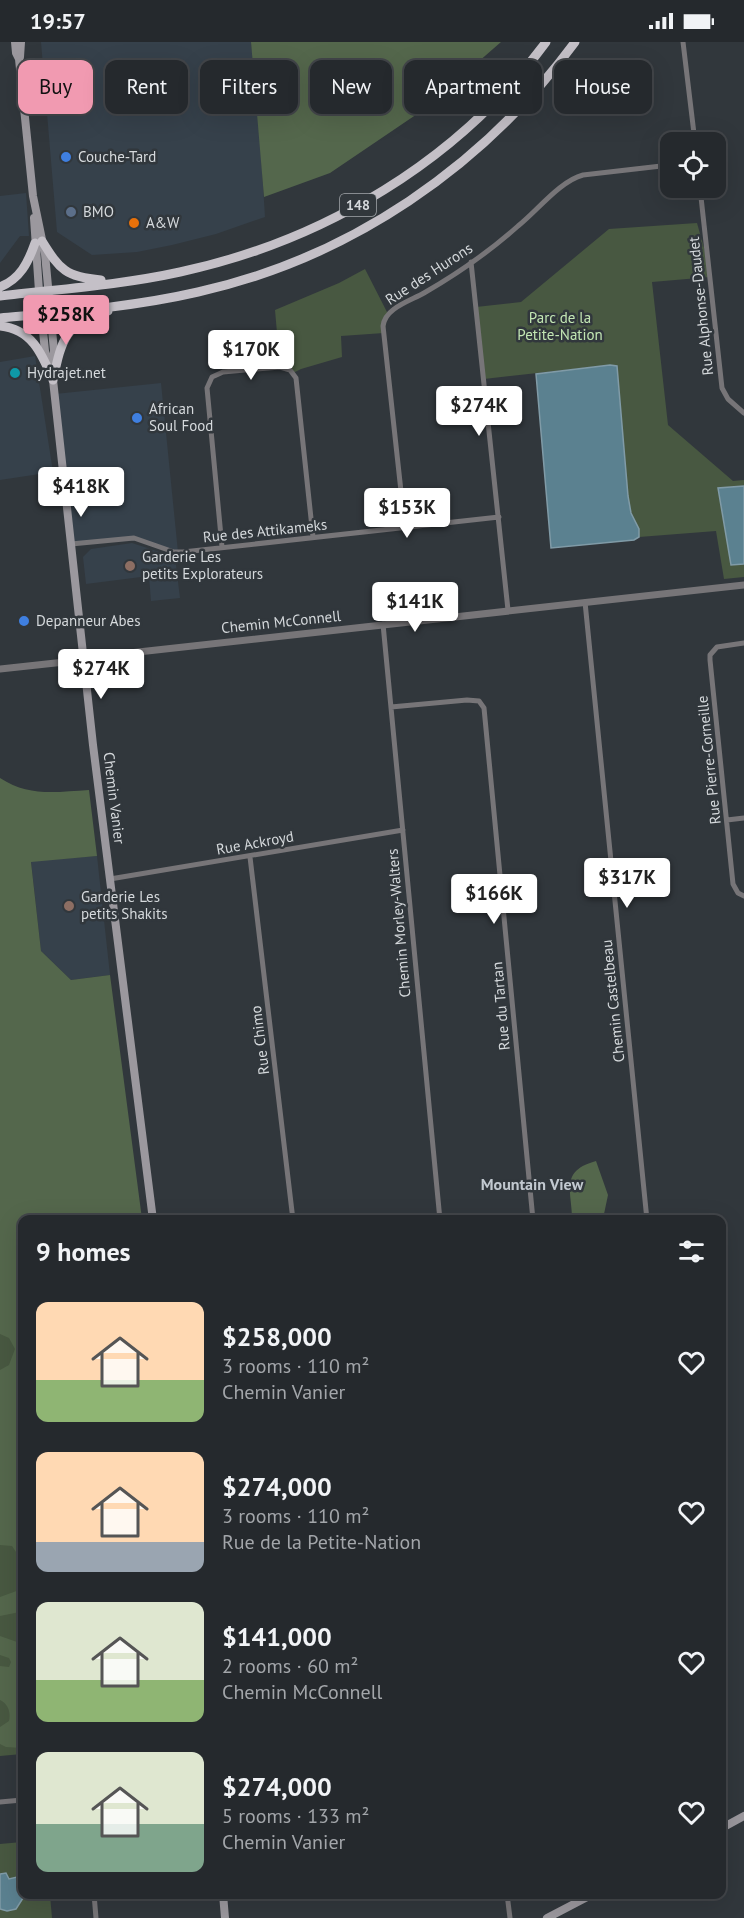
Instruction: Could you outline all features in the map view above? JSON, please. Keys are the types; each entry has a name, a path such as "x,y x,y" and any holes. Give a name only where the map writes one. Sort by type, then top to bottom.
{"highway":[{"name":"148","path":"0,296 121,282 180,272 252,253 314,228 362,203 418,168 460,134 498,98 546,42"},
{"name":"148","path":"0,318 130,304 199,292 262,274 336,244 397,210 448,174 497,132 538,89 575,42"},
{"path":"0,287 20,274 38,242 70,274 81,278 121,282"},
{"path":"53,380 62,343 77,324 89,317 130,304"},
{"path":"0,326 16,329 32,340 42,354 53,380"}],"main road":[{"name":"Chemin Vanier","path":"15,42 19,58"},
{"name":"Chemin Vanier","path":"21,42 19,58 83,659 152,1215"},
{"path":"726,1826 744,1816"},
{"path":"223,1899 225,1918"},
{"path":"547,1918 583,1899"}],"street":[{"path":"683,42 694,132"},
{"name":"Rue des Hurons","path":"405,528 384,321 393,310 433,288 517,228 570,180 578,176 660,166"},
{"name":"Rue Alphonse-Daudet","path":"701,198 721,381 728,399 744,414"},
{"path":"471,262 508,610"},
{"path":"222,547 207,388 212,377 223,372 280,367 290,370 296,378 313,537"},
{"name":"Rue des Attikameks","path":"71,544 134,538 174,552 499,517"},
{"name":"Chemin McConnell","path":"0,669 744,585"},
{"name":"Chemin Castelbeau","path":"585,602 646,1215"},
{"name":"Chemin Morley-Walters","path":"383,624 440,1215"},
{"name":"Rue Pierre-Corneille","path":"744,643 717,647 710,655 733,884 738,893 744,896"},
{"name":"Rue du Tartan","path":"391,707 467,700 479,701 484,708 534,1215"},
{"path":"727,820 744,818"},
{"name":"Rue Ackroyd","path":"110,879 403,831"},
{"name":"Rue Chimo","path":"250,857 292,1215"},
{"path":"0,1802 18,1800"},
{"path":"94,1899 96,1918"},
{"path":"508,1899 510,1918"}],"shaded area":[{"path":"41,42 251,42 253,60 200,60 200,114 258,114 265,217 216,234 137,252 92,255 57,232 47,114 93,114 93,60 43,60"},
{"path":"26,193 29,236 20,236 0,263 0,196"},
{"path":"35,356 53,472 0,480 0,362"},
{"path":"161,383 178,552 144,540 71,544 55,394"},
{"name":"Garderie Les petits Explorateurs","path":"132,543 175,557 180,598 151,601 149,576 86,584 83,557 91,549"},
{"name":"Garderie Les petits Shakits","path":"97,856 110,975 71,980 41,951 31,861"}],"green space":[{"path":"251,42 501,42 480,60 404,60 404,114 417,114 330,173 264,197 257,114 298,114 298,60 253,60"},
{"name":"Parc de la Petite-Nation","path":"697,223 710,277 652,282 668,425 733,481 744,480 744,577 724,579 716,531 639,537 639,529 631,513 628,496 617,366 484,379 476,307 521,302 609,229"},
{"path":"365,269 388,314 384,333 341,336 342,357 293,373 280,367 275,310 339,283"},
{"path":"0,778 32,791 89,790 97,856 31,862 41,951 71,980 110,975 141,1215 18,1215 18,1555 12,1546 0,1545 0,1370 9,1365 15,1349 9,1338 0,1334"},
{"path":"596,1161 608,1195 605,1215 572,1215 570,1184 577,1170"},
{"path":"0,1214 18,1245 18,1754 0,1756"},
{"path":"18,1590 18,1612 0,1616 0,1597"},
{"path":"0,1636 18,1642 18,1748 0,1744 0,1727 9,1721 10,1714 7,1706 0,1700 0,1666 9,1667 11,1662 9,1658 0,1655"},
{"path":"18,1842 18,1899 50,1899 52,1918 0,1918 0,1844"}],"water":[{"path":"617,366 628,496 631,513 639,529 639,537 634,540 551,548 536,374"},
{"path":"744,486 744,564 731,565 718,488"},
{"path":"6,1873 9,1879 18,1878 18,1899 22,1899 16,1909 7,1911 0,1909 0,1874"}],"place":[{"name":"Couche-Tard","path":"66,157"},
{"name":"BMO","path":"71,212"},
{"name":"A&W","path":"134,223"},
{"name":"Hydrajet.net","path":"15,373"},
{"name":"African Soul Food","path":"137,418"},
{"name":"Garderie Les petits Explorateurs","path":"130,566"},
{"name":"Depanneur Abes","path":"24,621"},
{"name":"Garderie Les petits Shakits","path":"69,906"}],"district":[{"name":"Mountain View","path":"532,1184"}]}
